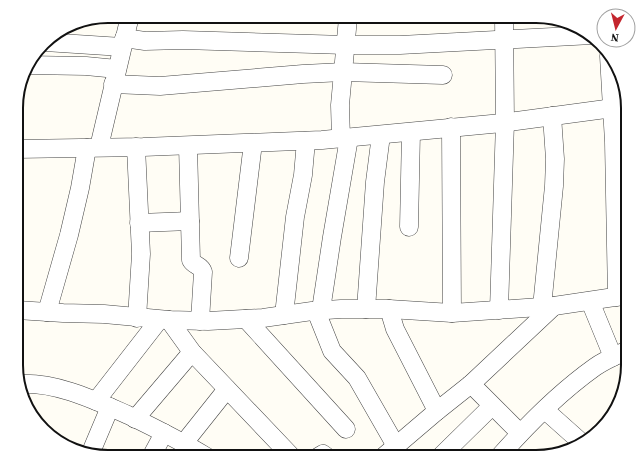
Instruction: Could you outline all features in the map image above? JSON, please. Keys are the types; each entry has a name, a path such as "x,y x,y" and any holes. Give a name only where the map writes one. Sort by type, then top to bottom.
{"street":[{"path":"47,312 70,235 80,188 115,77 128,23"},
{"path":"348,23 340,106 345,138 332,237 319,310 332,351 357,378 390,450"},
{"path":"499,310 505,122 504,23"},
{"path":"55,42 183,40 346,45 400,45 580,36"},
{"path":"35,65 86,66 115,77 160,86 295,74 343,72 443,75"},
{"path":"613,72 620,107 614,156 621,278"},
{"path":"23,149 188,146 306,141 505,122 620,107"},
{"path":"391,450 437,411 472,384 548,307 555,160 552,116"},
{"path":"451,127 452,313"},
{"path":"409,227 410,132"},
{"path":"366,309 375,182 381,135"},
{"path":"284,315 295,217 306,141"},
{"path":"240,258 253,143"},
{"path":"188,146 191,260 194,264 200,267 203,272 200,321"},
{"path":"136,147 141,254 137,318"},
{"path":"139,223 190,220"},
{"path":"23,310 104,314 164,320 200,321 246,319 319,310 389,309 452,313 548,307 621,296"},
{"path":"505,450 520,433 596,366 620,354 590,301"},
{"path":"389,309 395,329 437,411"},
{"path":"246,319 346,429"},
{"path":"164,320 192,352 285,450"},
{"path":"92,448 103,404 164,320"},
{"path":"135,419 192,352"},
{"path":"26,384 54,387 81,394 164,433 196,450"},
{"path":"472,384 520,433"},
{"path":"184,443 227,389"},
{"path":"447,450 492,406"},
{"path":"545,410 577,439"},
{"path":"155,450 164,433"}]}
